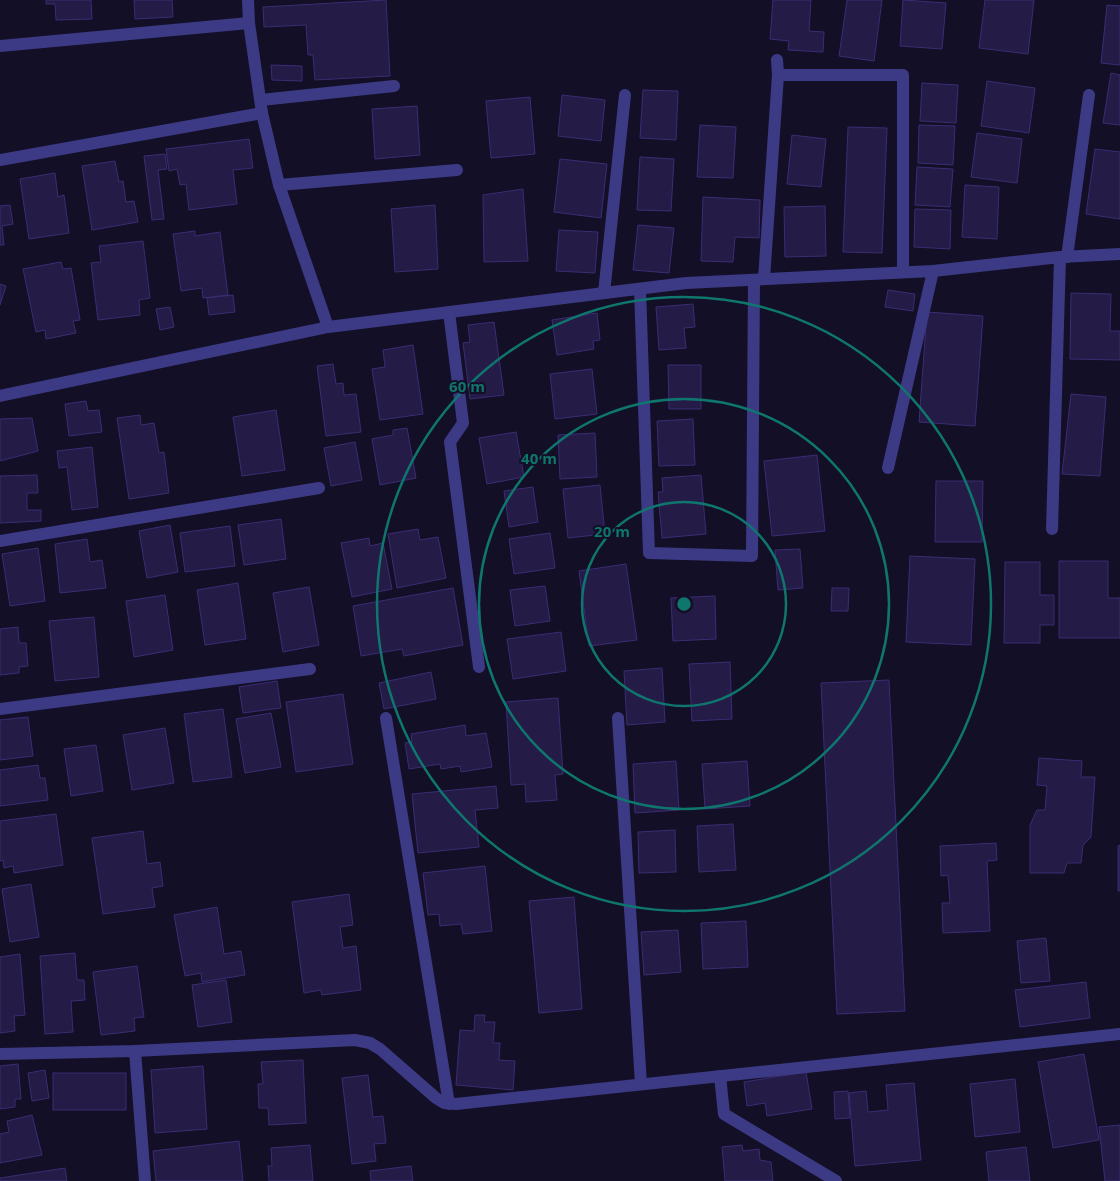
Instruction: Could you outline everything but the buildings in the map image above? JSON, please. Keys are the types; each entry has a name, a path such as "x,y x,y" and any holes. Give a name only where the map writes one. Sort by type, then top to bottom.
{"street":[{"path":"248,0 249,24 261,107 279,185 328,327"},
{"path":"0,46 249,24"},
{"path":"640,289 649,553 752,556 759,279 778,75 777,60"},
{"path":"778,75 904,75 903,272"},
{"path":"0,160 261,107 394,86"},
{"path":"604,293 624,95"},
{"path":"1052,529 1064,257 1089,95"},
{"path":"279,185 457,170"},
{"path":"0,396 328,327 686,283 933,271 1064,257 1120,254"},
{"path":"888,468 933,271"},
{"path":"449,312 463,423 450,442 479,667"},
{"path":"0,541 319,488"},
{"path":"0,709 310,669"},
{"path":"386,718 449,1104"},
{"path":"618,718 641,1084"},
{"path":"0,1054 134,1051 354,1040 362,1041 380,1049 436,1098 449,1104 1120,1034"},
{"path":"134,1051 145,1181"},
{"path":"720,1076 724,1114 836,1181"}]}
